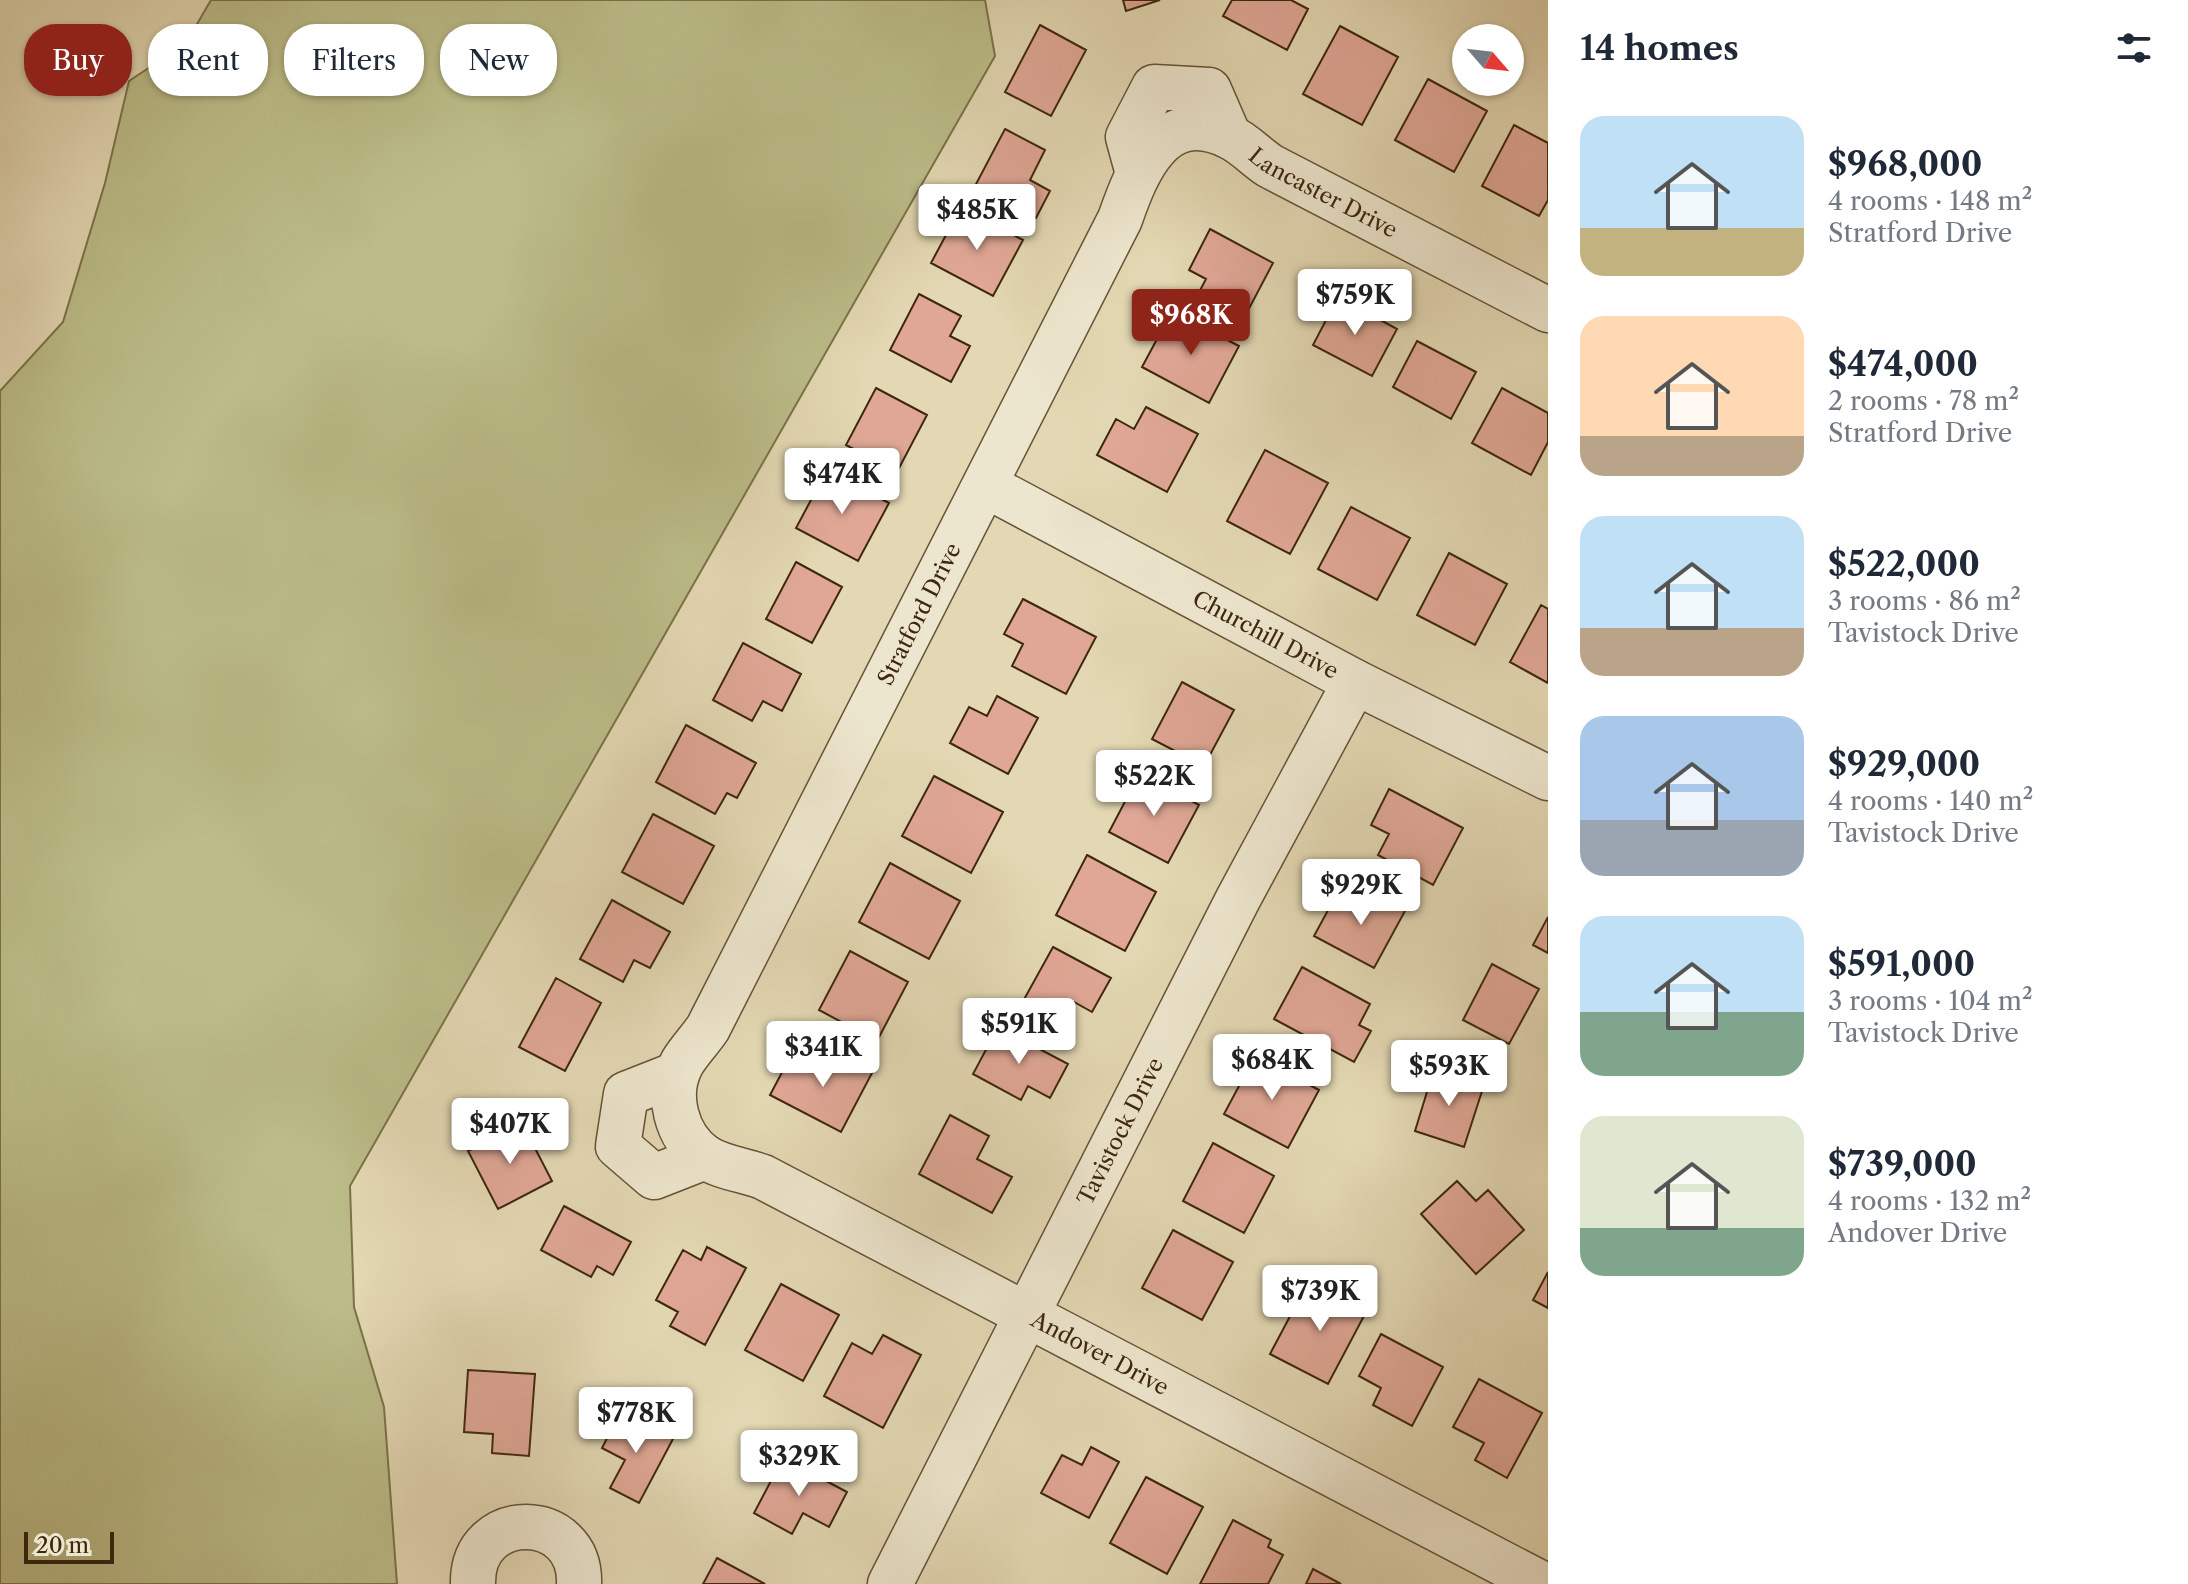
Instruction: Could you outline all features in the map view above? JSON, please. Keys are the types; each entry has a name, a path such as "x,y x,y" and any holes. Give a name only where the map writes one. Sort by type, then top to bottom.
{"street":[{"path":"1137,170 1128,137 1154,87 1209,90 1229,136"},
{"name":"Lancaster Drive","path":"1182,132 1210,130 1229,136 1270,166 1548,310"},
{"name":"Stratford Drive","path":"676,1092 1120,219 1137,170 1162,140 1182,132"},
{"name":"Churchill Drive","path":"985,485 1355,682 1548,778"},
{"name":"Tavistock Drive","path":"890,1584 1231,913 1355,682"},
{"path":"676,1092 684,1134 705,1157 654,1177 618,1146 626,1094 676,1092"},
{"name":"Andover Drive","path":"705,1157 763,1177 1542,1584"},
{"path":"473,1584 474,1566 488,1542 499,1533 526,1526 555,1535 567,1545 576,1559 579,1584"}],"green space":[{"path":"211,0 985,0 995,56 350,1186 354,1307 384,1407 397,1584 0,1584 0,391 63,322 105,183 125,96 132,96 132,79 148,68 148,96 268,96 268,24 197,24"}],"building":[{"path":"1123,0 1160,0 1126,11"},
{"path":"1232,0 1291,0 1308,9 1287,50 1223,16"},
{"path":"1040,25 1086,50 1051,116 1005,92"},
{"path":"1340,26 1398,57 1362,125 1303,94"},
{"path":"1428,79 1452,92 1452,96 1459,96 1487,111 1454,172 1395,140"},
{"path":"1514,125 1548,143 1548,200 1539,216 1482,186"},
{"path":"1005,129 1045,150 1030,180 1050,191 1036,218 975,186"},
{"path":"961,207 1023,240 993,296 931,263"},
{"path":"1210,229 1273,263 1243,320 1197,296 1206,279 1189,270"},
{"path":"919,294 961,316 950,336 970,346 951,382 890,350"},
{"path":"1338,297 1397,329 1372,376 1313,345"},
{"path":"1172,311 1239,346 1209,403 1142,367"},
{"path":"1417,341 1476,372 1451,419 1393,387"},
{"path":"876,388 927,415 897,472 846,445"},
{"path":"1502,388 1548,413 1548,442 1531,475 1472,443"},
{"path":"1146,407 1198,434 1167,492 1097,455 1116,419 1134,429"},
{"path":"1265,450 1328,483 1290,554 1227,521"},
{"path":"827,470 889,503 858,561 796,528"},
{"path":"1351,507 1410,538 1377,600 1318,569"},
{"path":"1449,553 1507,584 1475,645 1417,615"},
{"path":"796,562 842,587 812,643 766,619"},
{"path":"1023,599 1096,637 1066,694 1012,666 1023,644 1004,634"},
{"path":"1541,605 1548,609 1548,683 1510,662"},
{"path":"743,643 801,674 782,711 763,701 752,721 713,700"},
{"path":"1182,682 1234,710 1204,766 1152,739"},
{"path":"997,696 1038,718 1008,774 950,743 969,707 987,716"},
{"path":"686,725 756,763 737,798 727,793 715,814 656,782"},
{"path":"1140,773 1199,805 1168,863 1109,832"},
{"path":"934,776 1003,812 971,873 902,836"},
{"path":"1389,789 1463,828 1433,885 1378,855 1389,834 1371,825"},
{"path":"653,814 714,846 683,904 622,872"},
{"path":"1087,855 1156,892 1125,951 1056,915"},
{"path":"890,863 960,901 929,959 859,922"},
{"path":"1364,889 1405,911 1374,968 1314,936 1334,899 1353,909"},
{"path":"612,900 670,932 650,968 634,960 623,982 580,959"},
{"path":"1548,917 1548,953 1533,945"},
{"path":"1053,947 1111,978 1092,1012 1074,1002 1062,1024 1022,1003"},
{"path":"850,951 908,982 877,1041 819,1010"},
{"path":"1492,964 1539,989 1509,1044 1463,1020"},
{"path":"1302,967 1370,1004 1359,1025 1371,1031 1354,1062 1274,1019"},
{"path":"556,978 601,1003 565,1071 519,1047"},
{"path":"998,1027 1068,1064 1050,1098 1028,1086 1021,1100 973,1074"},
{"path":"828,1050 872,1073 841,1132 770,1095 789,1059 816,1073"},
{"path":"1255,1056 1319,1090 1288,1148 1224,1114"},
{"path":"1434,1069 1484,1085 1464,1147 1415,1131"},
{"path":"950,1115 989,1136 977,1159 1012,1177 992,1213 919,1174"},
{"path":"522,1123 552,1181 498,1209 468,1151"},
{"path":"1213,1143 1274,1176 1244,1233 1183,1201"},
{"path":"1457,1181 1476,1201 1488,1190 1524,1230 1476,1274 1421,1214"},
{"path":"564,1206 631,1242 613,1275 597,1266 591,1277 541,1250"},
{"path":"1173,1230 1233,1262 1202,1320 1142,1288"},
{"path":"707,1247 746,1268 705,1345 670,1326 678,1312 656,1300 683,1250 701,1260"},
{"path":"1548,1272 1548,1308 1533,1300"},
{"path":"781,1284 839,1315 803,1381 745,1350"},
{"path":"1305,1288 1343,1309 1353,1289 1373,1299 1328,1384 1270,1354"},
{"path":"1381,1334 1443,1367 1412,1426 1373,1405 1381,1388 1359,1376"},
{"path":"883,1335 921,1355 883,1428 824,1396 852,1343 872,1354"},
{"path":"468,1370 535,1374 529,1456 492,1453 493,1434 464,1432"},
{"path":"1479,1379 1542,1413 1507,1478 1475,1460 1484,1443 1453,1427"},
{"path":"621,1411 673,1439 639,1503 610,1488 625,1460 602,1448"},
{"path":"1091,1447 1119,1462 1089,1518 1041,1493 1062,1455 1082,1465"},
{"path":"783,1458 847,1492 829,1527 803,1513 792,1534 754,1513"},
{"path":"1146,1477 1203,1507 1167,1574 1110,1543"},
{"path":"1233,1520 1271,1540 1268,1547 1283,1555 1268,1584 1200,1584"},
{"path":"717,1558 765,1584 703,1584"},
{"path":"1313,1569 1341,1584 1306,1584"}]}
